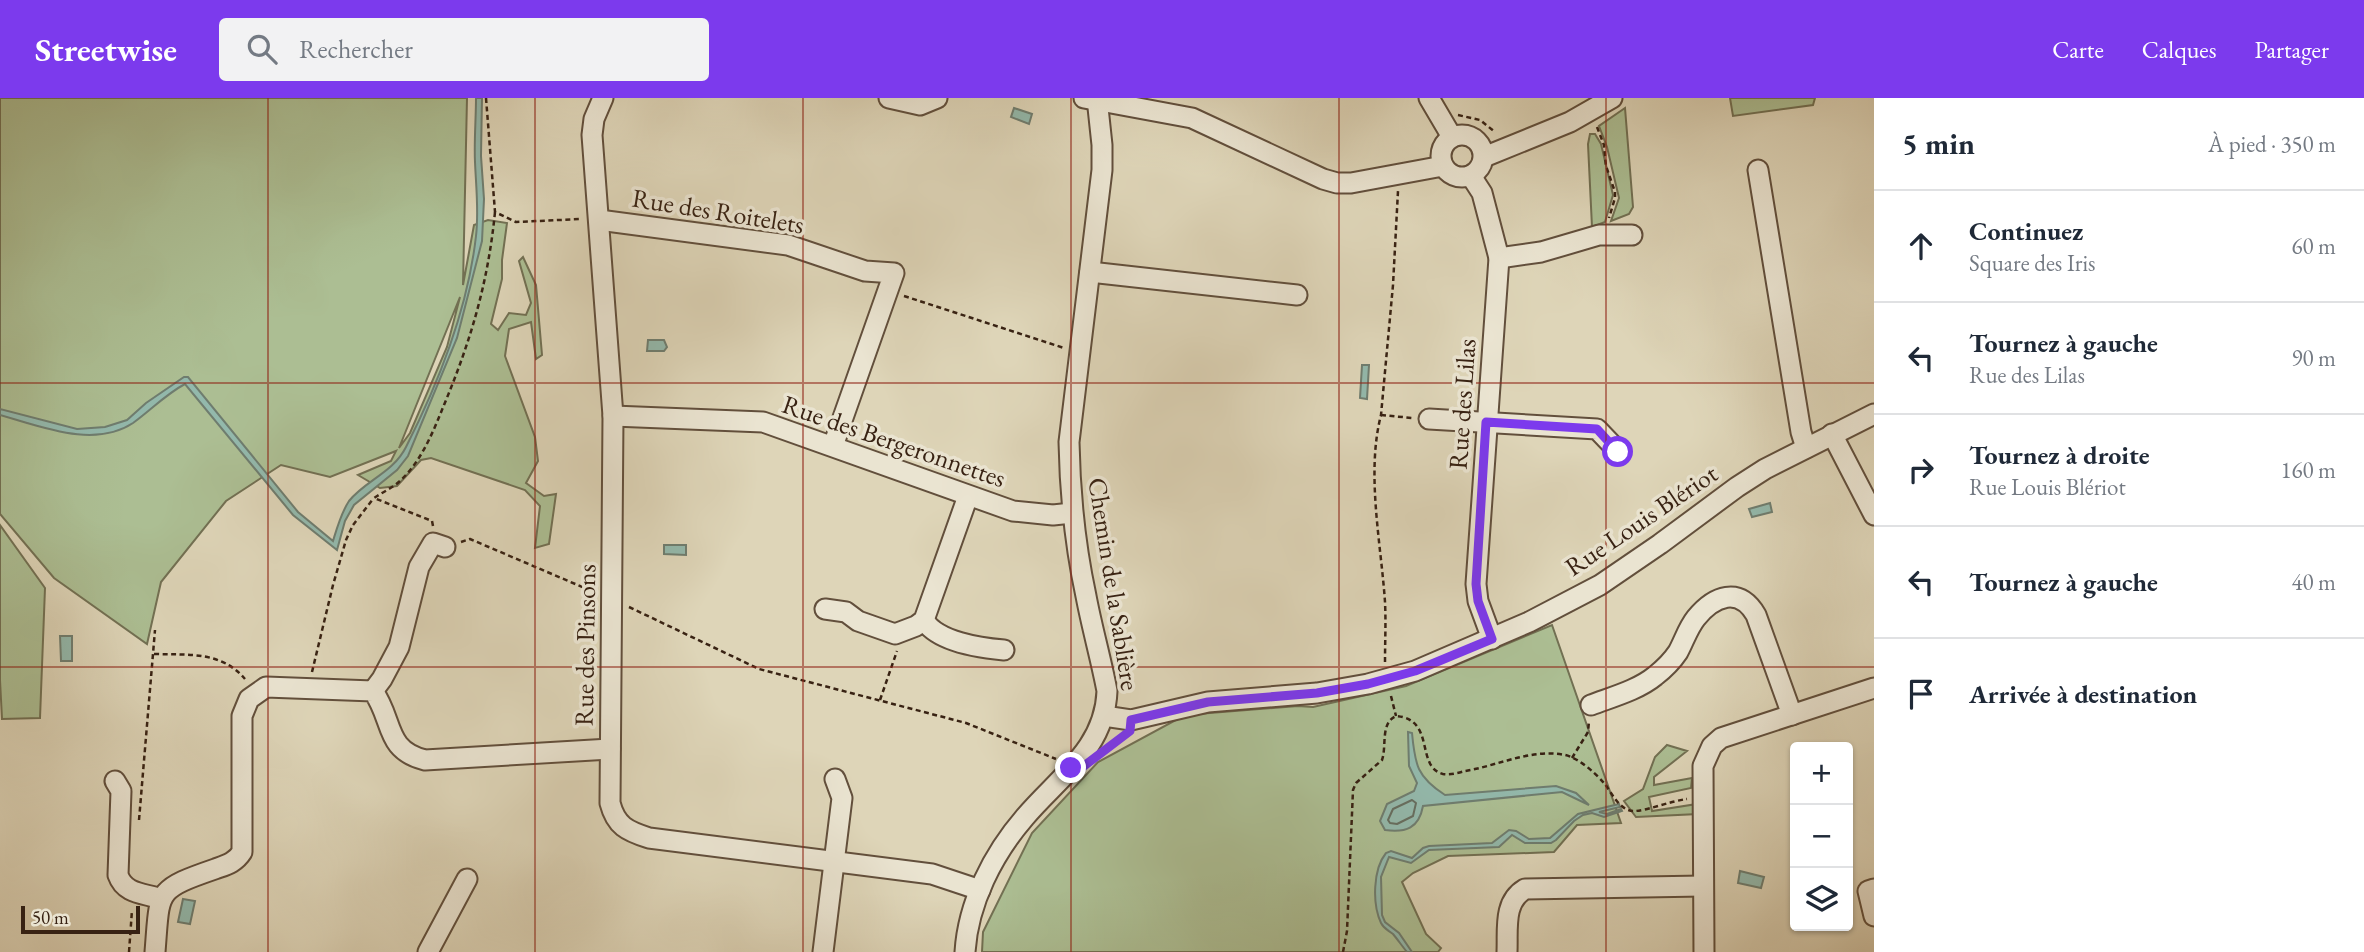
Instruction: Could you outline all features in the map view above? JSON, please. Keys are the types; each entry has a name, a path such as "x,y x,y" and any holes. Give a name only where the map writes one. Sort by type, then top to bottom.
{"street":[{"name":"Rue des Pinsons","path":"603,98 594,119 592,135 613,416 610,749 610,803 613,816 633,833 649,838 932,874 980,890"},
{"path":"889,98 920,105 937,98"},
{"path":"1429,98 1448,130 1472,136 1481,145 1484,157 1480,168 1471,176 1459,177 1447,172 1443,166 1441,149 1448,130"},
{"path":"1484,157 1591,112 1612,98"},
{"path":"1092,99 1192,118 1337,183 1351,183 1443,166"},
{"name":"Chemin de la Sablière","path":"965,952 970,918 980,890 1003,845 1035,805 1071,768 1097,734 1104,716 1107,691 1086,596 1072,513 1069,442 1102,170 1102,145 1092,99"},
{"path":"1758,170 1801,432 1806,448"},
{"name":"Rue des Lilas","path":"1471,176 1482,193 1499,258 1476,584 1478,601 1492,639"},
{"name":"Rue des Roitelets","path":"599,220 788,245 865,271 894,273 888,290"},
{"path":"1499,258 1541,252 1606,235 1632,235"},
{"path":"1090,272 1297,295"},
{"path":"833,446 888,290"},
{"name":"Rue Louis Blériot","path":"1104,716 1131,720 1208,702 1317,693 1415,671 1492,639 1600,585 1737,487 1832,434 1874,414"},
{"name":"Rue des Bergeronnettes","path":"613,416 763,422 968,496 1023,512 1053,515 1072,513"},
{"path":"1429,419 1597,429 1618,452"},
{"path":"1832,434 1874,515"},
{"path":"825,610 846,612 858,621 895,634 904,632 924,620 968,496"},
{"path":"373,691 399,648 419,567 439,545"},
{"path":"1591,705 1653,678 1677,653 1694,620 1704,610 1715,601 1735,596 1751,606 1756,615 1792,715"},
{"path":"924,620 934,632 977,648 1004,650"},
{"path":"155,952 161,899 166,891 173,885 230,864 242,852 244,707 257,692 266,688 373,691"},
{"path":"1704,952 1703,766 1712,746 1721,738 1874,688"},
{"path":"373,691 386,714 400,750 411,757 425,760 610,749"},
{"path":"823,952 842,798 835,779"},
{"path":"116,781 121,791 118,876 123,886 161,899"},
{"path":"428,952 467,879"},
{"path":"1507,952 1509,909 1512,900 1525,889 1703,886"},
{"path":"1874,889 1868,891 1874,916"}],"path":[{"path":"310,689 314,657 352,525 374,498 401,481 427,446 467,352 483,295 493,240 495,212 486,98"},
{"path":"1591,112 1604,145 1606,166 1615,192 1606,235"},
{"path":"1448,130 1455,115 1464,115 1480,120 1494,130 1504,147"},
{"path":"1396,716 1386,679 1385,604 1376,489 1376,436 1381,415 1393,285 1398,174"},
{"path":"495,212 516,222 587,218 599,220"},
{"path":"888,290 1080,354"},
{"path":"1381,415 1429,419"},
{"path":"374,498 432,521 439,545 470,539 612,600 759,668 966,723 1058,760 1071,768"},
{"path":"139,822 155,630"},
{"path":"880,700 904,632"},
{"path":"153,654 198,656 223,661 238,671 257,692"},
{"path":"1572,758 1588,732 1591,705"},
{"path":"1343,952 1347,931 1353,790 1356,783 1382,760 1387,725 1390,719 1396,716 1414,722 1423,733 1430,762 1441,773 1476,769 1545,754 1567,755 1602,781 1622,807 1633,811 1703,796"},
{"path":"1104,750 1130,731 1131,720"},
{"path":"128,952 133,891"}],"green space":[{"path":"0,98 467,98 463,285 474,225 488,220 507,223 502,279 491,324 498,330 509,313 526,315 531,303 519,261 523,257 536,285 542,355 536,359 531,322 509,329 505,356 535,437 538,461 526,483 544,496 556,494 549,544 535,548 540,506 525,490 431,458 421,460 397,486 380,488 358,475 391,461 396,451 330,477 281,465 226,501 161,582 147,644 54,578 0,514","holes":["460,297 447,347 410,433 399,448"]},
{"path":"1730,98 1815,98 1813,105 1733,116"},
{"path":"1625,108 1633,207 1629,214 1611,221 1619,198 1599,126"},
{"path":"1590,134 1595,134 1601,144 1613,195 1605,222 1592,227 1588,144"},
{"path":"0,525 45,588 40,718 2,719"},
{"path":"1552,625 1621,823 1577,825 1554,852 1448,856 1413,873 1402,882 1426,934 1441,948 1438,952 982,952 983,932 1032,833 1098,762 1185,715 1313,707 1406,686"},
{"path":"1667,745 1687,751 1654,777 1654,785 1692,778 1691,788 1649,797 1652,811 1697,804 1698,814 1636,817 1624,801 1643,789 1655,757"}],"water":[{"path":"476,98 482,98 482,241 457,338 408,456 397,470 354,505 345,521 337,550 293,515 185,384 133,423 118,431 101,434 67,433 0,415 0,409 77,429 105,427 127,420 146,403 184,377 188,377 298,512 333,541 349,501 401,456 440,371 459,317 472,263 477,227"},
{"path":"1014,108 1032,114 1029,124 1011,117"},
{"path":"648,340 664,340 667,347 664,351 647,351"},
{"path":"1362,365 1369,365 1367,399 1360,398"},
{"path":"1770,503 1772,512 1752,517 1749,509"},
{"path":"664,545 686,545 686,555 664,554"},
{"path":"60,636 72,636 72,661 61,661"},
{"path":"1408,732 1412,733 1416,762 1423,776 1445,795 1556,786 1576,793 1589,805 1562,792 1423,806 1415,824 1405,830 1385,830 1380,821 1387,804 1414,791 1417,783 1409,766"},
{"path":"1619,804 1620,807 1599,812 1607,814 1621,809 1622,811 1604,817 1592,813 1583,815 1551,843 1525,843 1512,835 1499,847 1429,850 1411,863 1389,857 1381,877 1382,915 1412,952 1407,952 1381,923 1376,906 1375,887 1378,868 1386,853 1391,851 1412,858 1429,846 1492,843 1509,830 1529,839 1550,838 1578,814"},
{"path":"1740,871 1764,877 1761,888 1738,883"},
{"path":"183,899 195,901 190,924 178,922"}],"route":[{"path":"1071,768 1080,769 1130,731 1131,720 1208,702 1317,693 1368,684 1415,671 1492,639 1478,601 1476,584 1486,422 1597,429 1618,452"}]}
